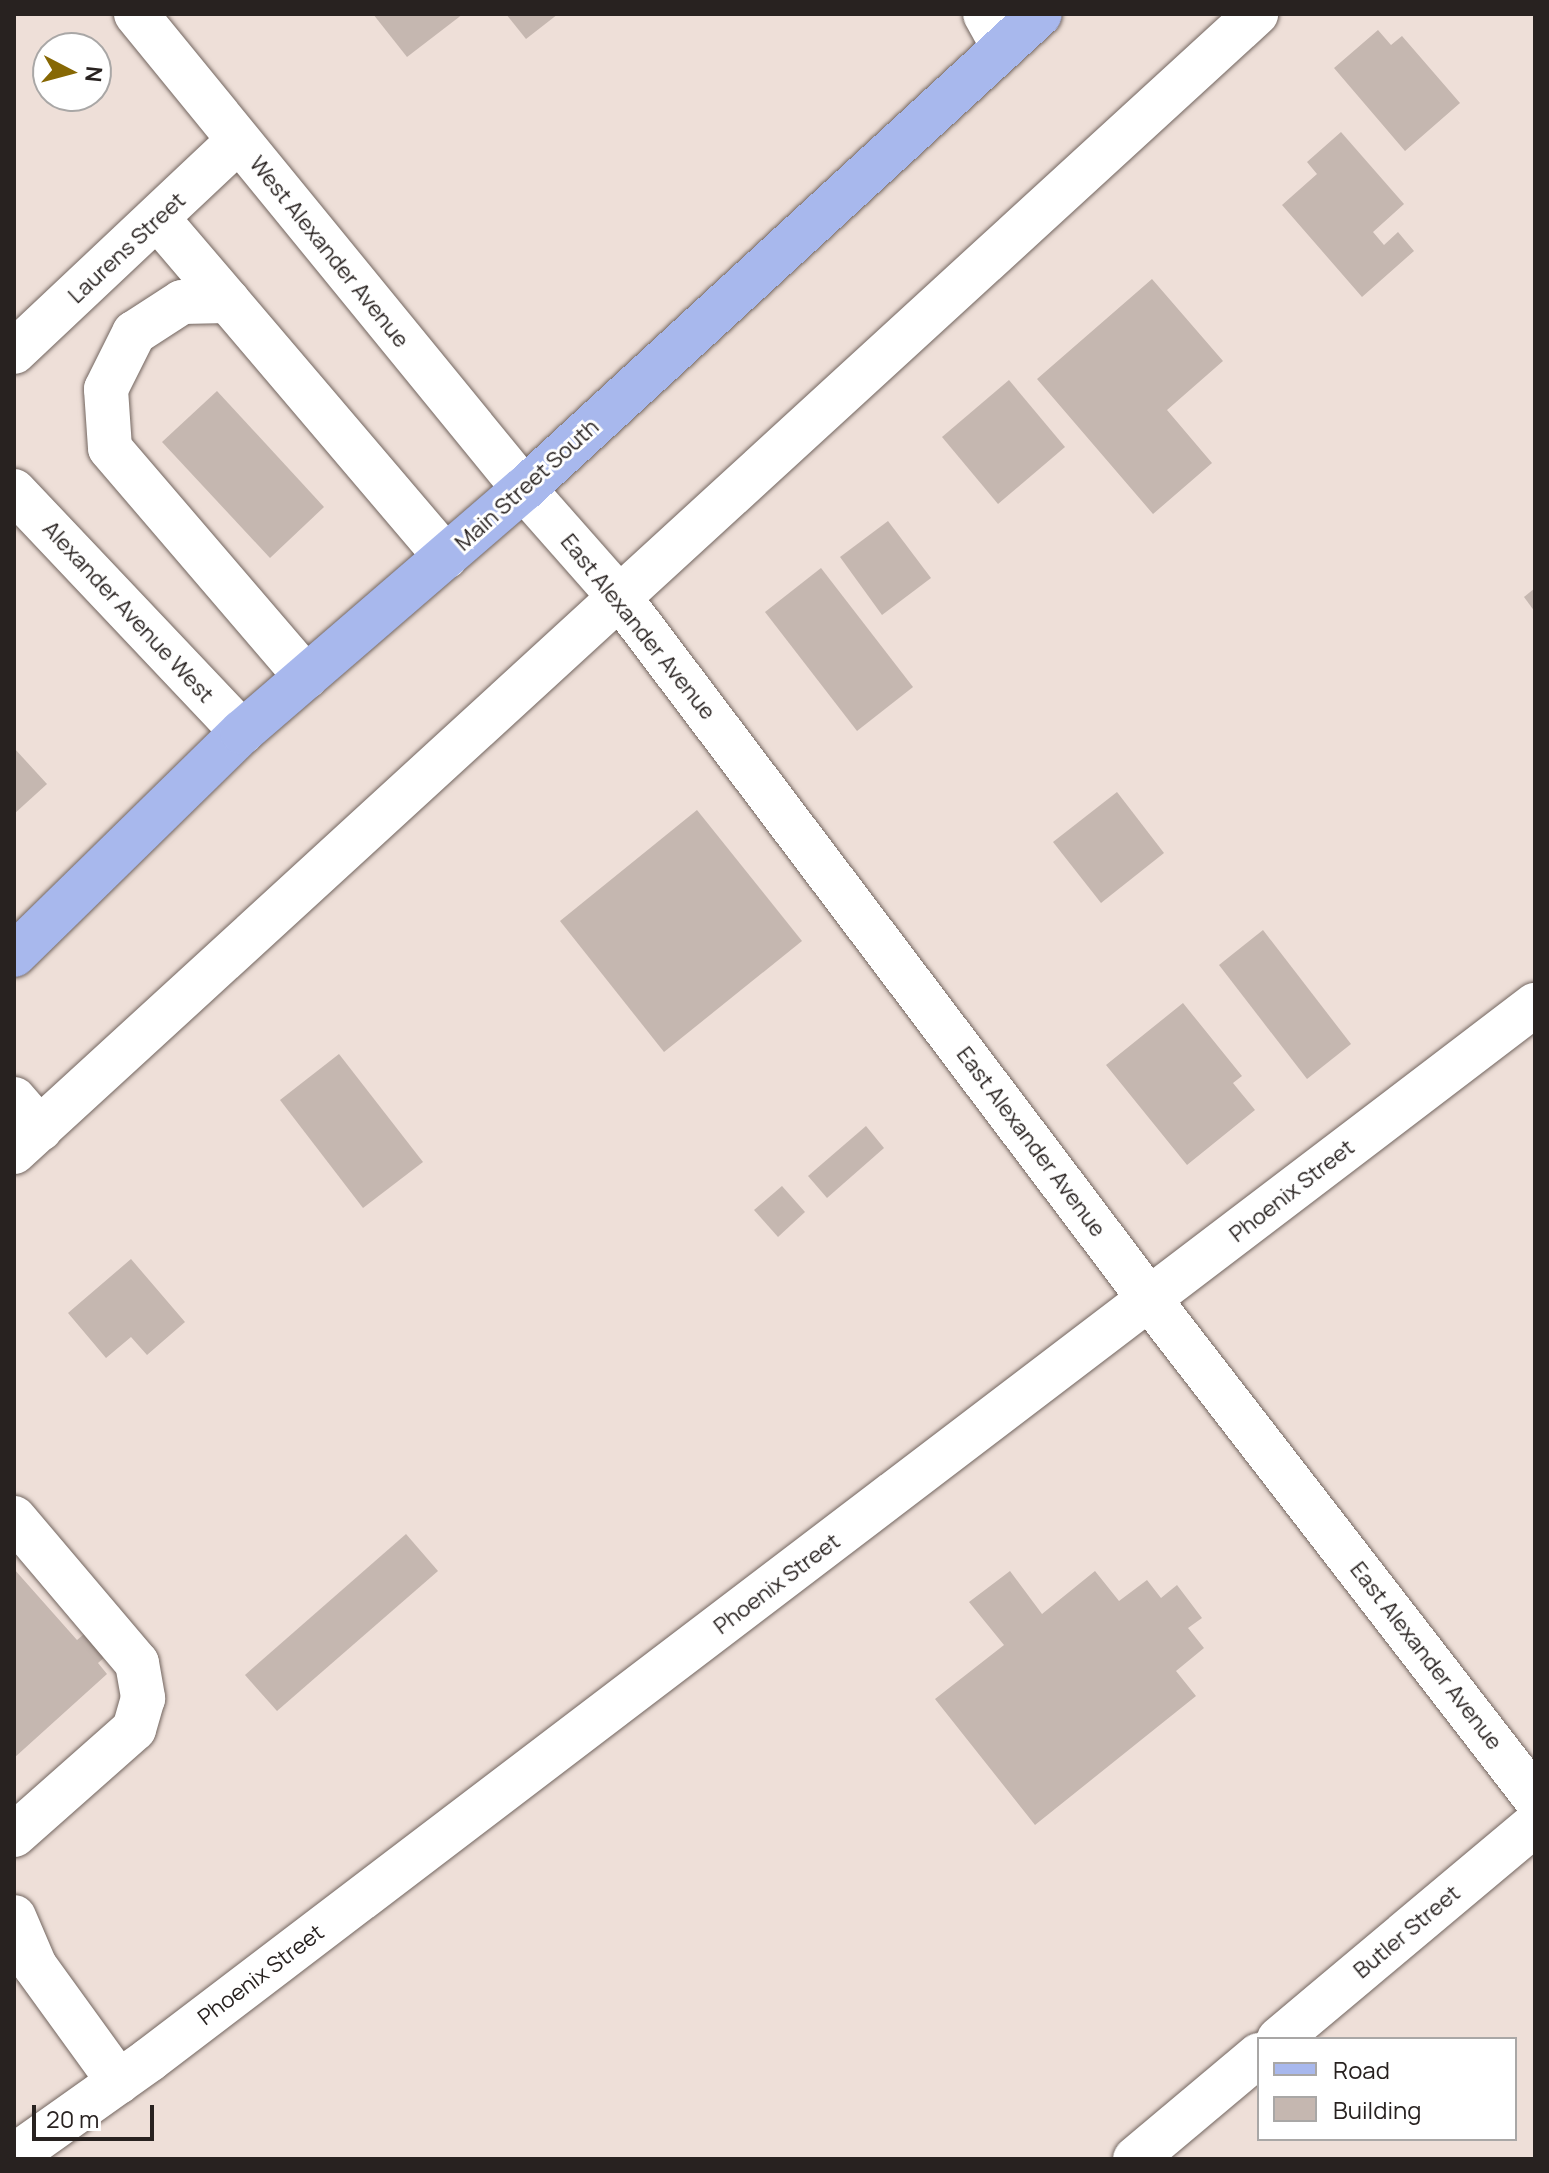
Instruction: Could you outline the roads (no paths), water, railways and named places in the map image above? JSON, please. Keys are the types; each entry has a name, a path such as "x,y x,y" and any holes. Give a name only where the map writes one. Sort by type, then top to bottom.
{"main road":[{"name":"Main Street South","path":"14,955 242,732 524,489 994,30 1040,14"}],"street":[{"name":"West Alexander Avenue","path":"136,14 524,489"},
{"path":"23,1127 620,598 1256,14"},
{"name":"Laurens Street","path":"14,352 238,141"},
{"path":"158,219 446,557"},
{"path":"228,301 182,302 134,333 106,389 110,448 306,677"},
{"name":"East Alexander Avenue","path":"524,489 620,598 1150,1300 1535,1798"},
{"name":"Alexander Avenue West","path":"14,491 242,732"},
{"name":"Phoenix Street","path":"14,2156 119,2082 1535,1005"},
{"path":"14,1518 137,1663 143,1698 134,1729 14,1835"},
{"name":"Butler Street","path":"1281,2037 1535,1824"},
{"path":"14,1917 35,1966 119,2082"},
{"path":"1135,2159 1257,2057"}]}
